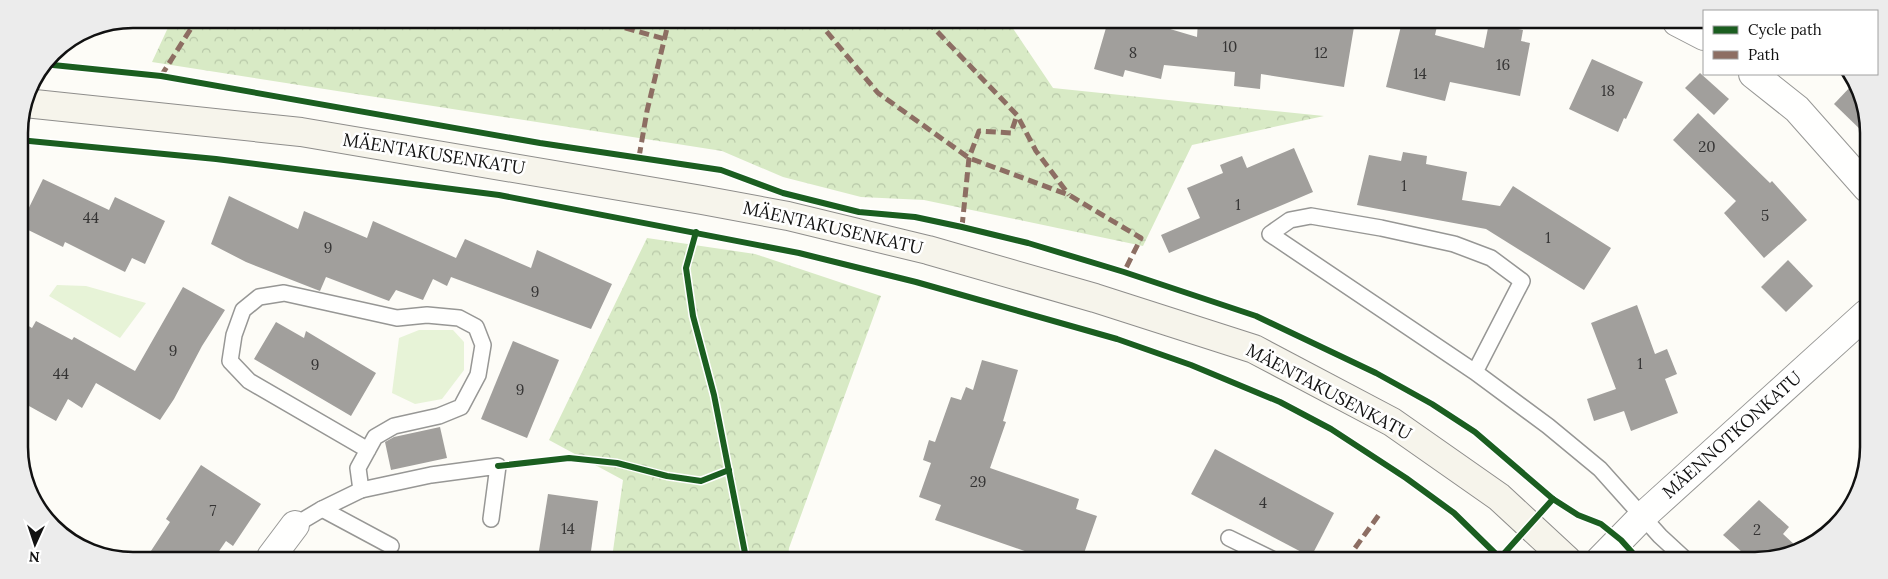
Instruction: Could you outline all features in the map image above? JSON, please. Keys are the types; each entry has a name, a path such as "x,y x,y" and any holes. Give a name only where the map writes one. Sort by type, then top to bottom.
{"main road":[{"name":"MÄENTAKUSENKATU","path":"31,104 301,132 702,200 788,216 919,247 1085,295 1254,349 1384,418 1434,450 1499,498 1557,551"}],"street":[{"path":"1689,28 1703,35"},
{"path":"1754,75 1797,109 1860,180"},
{"name":"MÄENNOTKONKATU","path":"1609,551 1643,516 1860,319"},
{"path":"275,552 295,525"}],"lane":[{"path":"1474,372 1522,281 1491,258 1454,244 1381,228 1311,216 1290,220 1270,234 1474,372 1548,426 1600,469 1660,536 1676,551"},
{"path":"361,490 358,468 368,450 375,437 394,426 439,416 461,407 478,374 483,345 476,327 459,318 427,315 397,318 284,293 259,297 243,310 234,336 230,361 249,381 368,450"},
{"path":"295,525 361,490 431,475 498,466 491,519"},
{"path":"322,509 391,546"},
{"path":"1229,538 1256,551"}],"green space":[{"path":"168,28 1013,28 1053,88 1324,116 1192,145 1143,246 924,200 861,197 783,177 722,151 152,62"},
{"path":"647,238 755,254 881,296 789,552 613,552 623,480 549,440"},
{"path":"57,285 86,286 146,303 120,338 49,296"},
{"path":"419,330 453,330 464,342 464,370 442,399 415,404 392,393 399,338"}],"building":[{"path":"1106,28 1167,28 1197,37 1198,28 1354,28 1344,87 1261,74 1260,89 1234,86 1235,72 1164,65 1161,79 1125,70 1123,77 1094,69"},
{"path":"1401,28 1437,28 1435,35 1484,48 1488,28 1513,28 1523,30 1521,41 1530,43 1520,96 1450,82 1445,101 1386,87"},
{"path":"1592,59 1643,82 1618,132 1569,109"},
{"path":"1700,73 1729,99 1714,115 1685,88"},
{"path":"1850,87 1860,119 1860,129 1834,104"},
{"path":"1698,113 1770,183 1772,181 1807,220 1764,258 1724,213 1736,201 1673,140"},
{"path":"1294,148 1313,192 1169,253 1161,235 1200,218 1187,188 1223,173 1220,165 1242,156 1247,168"},
{"path":"1403,152 1427,156 1426,164 1467,172 1462,200 1500,206 1513,186 1611,248 1584,290 1486,229 1357,205 1369,155 1401,161"},
{"path":"43,179 109,210 115,197 165,221 145,264 132,258 125,272 65,242 63,247 28,230 28,210"},
{"path":"229,196 298,229 304,211 367,238 373,221 456,258 465,239 531,268 537,250 612,284 591,329 451,277 447,286 433,279 423,300 396,290 389,301 326,277 320,291 246,262 211,244"},
{"path":"1788,260 1813,286 1786,312 1761,287"},
{"path":"183,287 225,310 160,420 96,383 82,408 68,399 56,421 28,405 28,326 32,328 36,321 72,340 74,337 135,371"},
{"path":"1637,305 1655,354 1667,349 1677,374 1665,379 1678,413 1631,431 1624,411 1594,421 1587,399 1616,389 1591,323"},
{"path":"276,322 304,338 306,331 376,373 351,416 254,359"},
{"path":"513,341 559,360 527,438 481,419"},
{"path":"982,360 1018,370 1003,421 1006,422 990,468 1079,499 1076,509 1097,516 1085,551 1026,551 935,520 941,505 919,497 931,463 923,460 929,440 935,442 951,397 961,400 966,387 973,390"},
{"path":"440,427 447,458 391,470 385,442 394,437"},
{"path":"1215,449 1334,513 1314,551 1300,551 1191,494"},
{"path":"201,465 261,504 233,546 226,541 218,552 150,552 170,522 166,519"},
{"path":"548,494 598,501 591,552 539,552"},
{"path":"1759,500 1789,527 1783,534 1794,544 1763,551 1741,551 1723,535"}],"marked path":[{"path":"161,76 191,28"},
{"path":"625,28 665,39"},
{"path":"639,157 647,111 667,28"},
{"path":"824,28 878,93 969,158 1069,195 1141,238 1124,272"},
{"path":"934,28 1017,115 1036,151 1069,195"},
{"path":"962,227 969,158 979,131 1011,133 1017,115"},
{"path":"1355,548 1381,512"}],"cycle path":[{"path":"52,65 161,76 540,143 721,170 783,193 859,212 915,217 962,227 1028,243 1124,272 1256,316 1376,373 1432,404 1475,432 1553,499 1578,515 1601,524 1621,540 1631,551"},
{"path":"28,141 216,159 499,195 799,253 916,282 1117,339 1191,365 1280,402 1331,429 1406,478 1454,513 1493,551"},
{"path":"696,232 686,268 693,316 714,395 745,552"},
{"path":"498,466 569,458 617,463 667,476 701,481 729,470"},
{"path":"1506,551 1553,499"}]}
